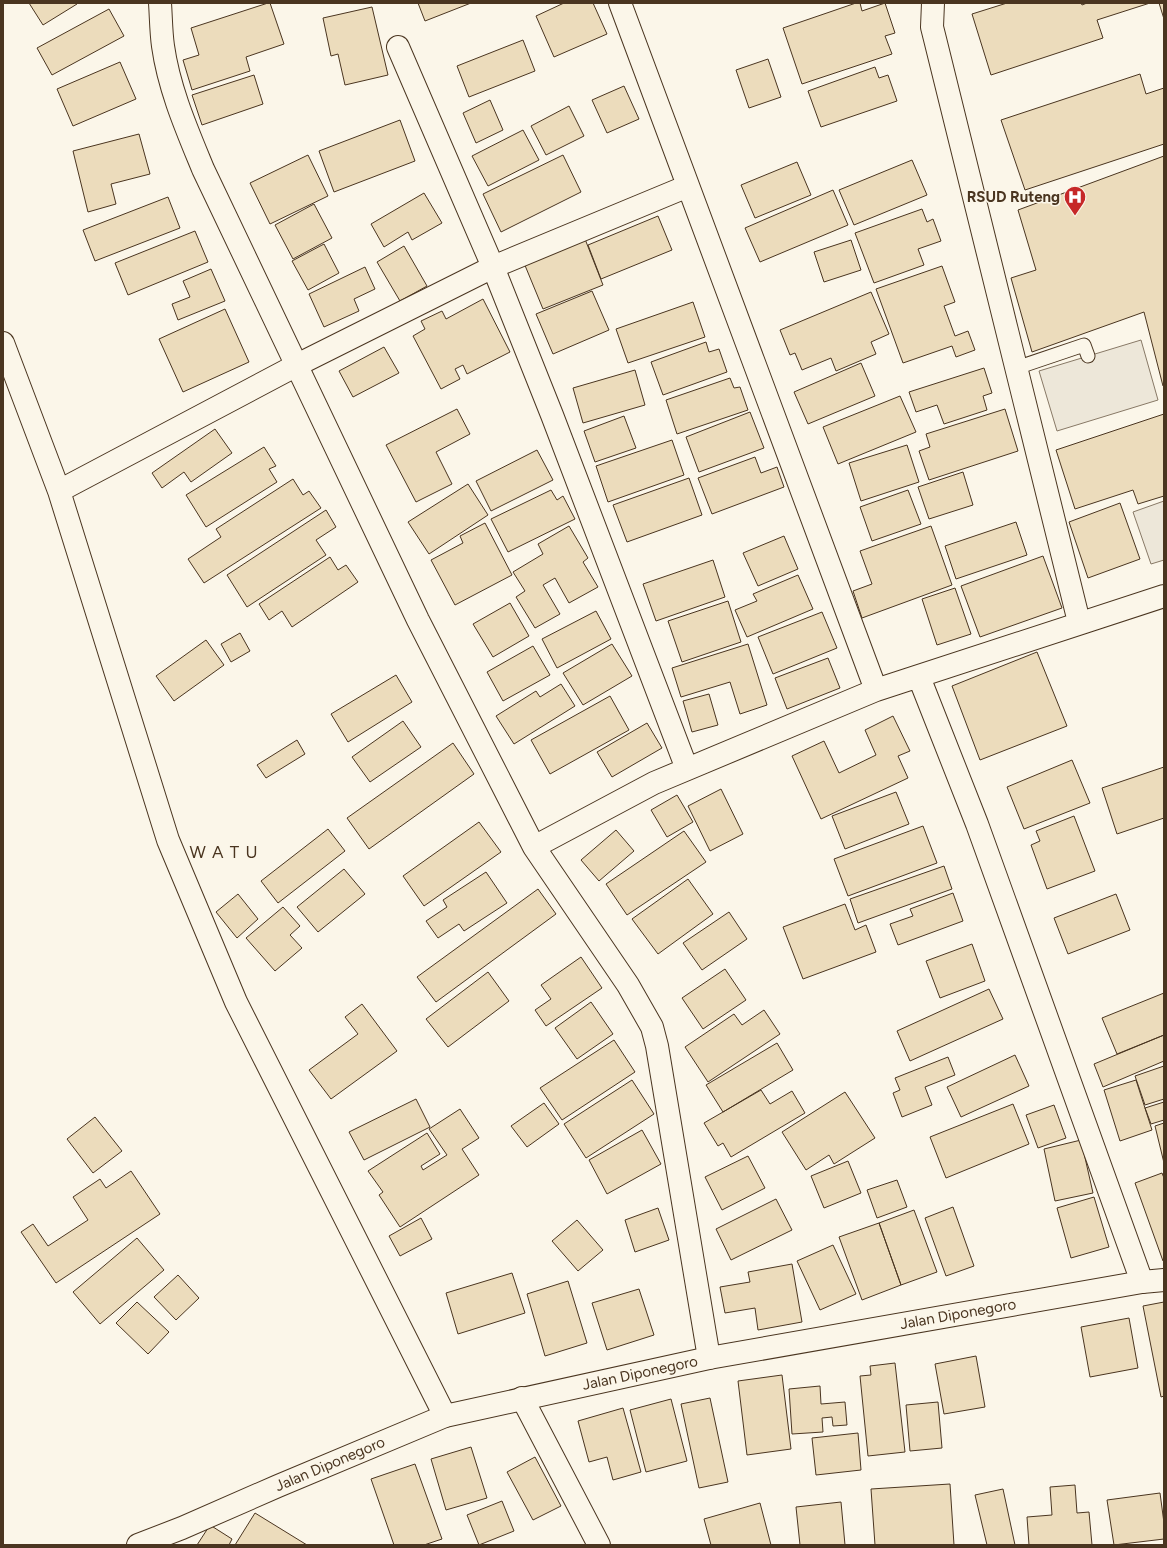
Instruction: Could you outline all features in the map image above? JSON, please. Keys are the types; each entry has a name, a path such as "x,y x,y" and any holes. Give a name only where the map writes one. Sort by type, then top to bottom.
{"street":[{"path":"160,3 163,46 182,116 203,169 418,620 534,847 628,985 652,1027 657,1046 709,1358"},
{"path":"620,3 876,690"},
{"path":"933,3 932,27 1079,622"},
{"path":"398,47 493,267 552,415 687,769"},
{"path":"59,491 297,364 493,267 688,186"},
{"path":"3,343 59,491 168,840 236,1002 445,1416"},
{"path":"534,847 654,783 876,690 919,677 1079,622 1164,596"},
{"path":"919,677 977,824 1142,1282"},
{"name":"Jalan Diponegoro","path":"138,1545 182,1528 445,1416 709,1358 1142,1282 1164,1280"},
{"path":"522,1398 599,1545"}],"lane":[{"path":"1016,368 1084,345 1088,356"}],"shaded area":[{"path":"1141,340 1158,400 1057,431 1039,371"},
{"path":"1164,501 1164,560 1151,564 1133,512"}],"building":[{"path":"29,3 77,3 77,4 43,25"},
{"path":"270,3 284,44 246,57 250,71 192,90 183,60 199,55 191,28"},
{"path":"418,3 471,3 425,21"},
{"path":"564,3 593,3 607,34 554,57 536,16"},
{"path":"856,3 860,3 862,11 885,3 895,33 885,36 892,54 802,84 783,28"},
{"path":"1007,3 1081,3 1082,5 1087,3 1150,3 1097,20 1103,38 991,75 972,14"},
{"path":"1159,3 1164,3 1164,19"},
{"path":"372,7 388,75 345,85 338,54 331,56 323,18"},
{"path":"109,9 124,36 52,75 37,48"},
{"path":"523,40 535,71 469,97 457,66"},
{"path":"768,59 781,97 749,108 736,70"},
{"path":"120,62 136,99 73,126 57,89"},
{"path":"875,67 879,78 888,75 897,101 821,127 808,91"},
{"path":"1140,74 1146,94 1164,88 1164,144 1025,190 1001,120"},
{"path":"254,75 263,104 202,125 192,95"},
{"path":"624,86 639,119 607,133 592,100"},
{"path":"490,100 503,130 476,143 463,113"},
{"path":"569,106 584,136 546,155 531,126"},
{"path":"400,120 415,161 334,192 319,151"},
{"path":"523,130 539,160 488,186 472,156"},
{"path":"139,134 150,174 111,184 116,204 88,212 73,151"},
{"path":"308,155 328,196 270,224 250,183"},
{"path":"563,155 581,192 501,232 483,194"},
{"path":"1164,156 1164,385 1163,386 1144,312 1032,352 1011,278 1036,270 1018,210"},
{"path":"912,160 927,195 854,225 839,190"},
{"path":"797,162 811,195 755,218 741,185"},
{"path":"833,190 848,225 760,262 745,228"},
{"path":"424,193 442,223 412,240 408,232 384,247 371,224"},
{"path":"168,197 180,228 95,261 83,230"},
{"path":"314,204 332,238 293,259 275,225"},
{"path":"922,209 927,222 933,219 941,241 918,249 924,265 874,283 855,233"},
{"path":"658,216 672,250 601,279 588,245"},
{"path":"195,231 208,262 128,295 115,263"},
{"path":"585,239 603,285 543,309 524,263"},
{"path":"851,240 861,270 824,282 814,252"},
{"path":"324,244 339,273 308,290 292,261"},
{"path":"404,246 427,286 400,301 377,262"},
{"path":"942,266 955,302 944,306 955,336 968,331 975,350 956,357 952,346 903,363 876,289"},
{"path":"365,267 375,289 354,299 359,311 324,327 309,294"},
{"path":"211,269 225,301 178,320 172,304 190,297 183,281"},
{"path":"592,291 609,330 553,354 536,314"},
{"path":"871,292 889,334 871,342 876,354 836,371 831,358 802,370 795,353 790,355 780,330"},
{"path":"483,299 510,352 467,374 463,365 455,369 460,379 441,389 413,336 425,329 421,321 442,311 446,319"},
{"path":"693,302 705,337 628,363 616,329"},
{"path":"225,309 249,362 183,392 159,339"},
{"path":"706,342 709,352 719,349 727,372 663,395 651,362"},
{"path":"384,347 399,373 353,397 339,371"},
{"path":"861,363 875,396 808,424 794,392"},
{"path":"984,368 992,393 983,396 987,410 944,424 937,405 916,412 909,392"},
{"path":"635,370 645,405 583,423 573,388"},
{"path":"730,378 734,388 740,387 748,410 677,434 666,400"},
{"path":"900,396 916,432 838,464 823,427"},
{"path":"457,409 470,434 436,452 452,484 416,502 386,445"},
{"path":"1005,409 1018,451 929,480 919,451 930,447 926,434"},
{"path":"750,412 764,448 699,472 686,437"},
{"path":"1164,414 1164,496 1138,504 1133,490 1075,509 1056,450"},
{"path":"624,416 636,448 595,462 584,431"},
{"path":"215,429 232,453 191,482 184,472 162,488 152,473"},
{"path":"672,440 684,475 608,502 596,466"},
{"path":"907,445 919,482 861,501 849,463"},
{"path":"264,447 276,466 269,469 277,482 206,527 186,495"},
{"path":"537,450 553,480 491,511 476,481"},
{"path":"755,457 761,473 777,467 784,487 712,514 698,478"},
{"path":"963,472 973,505 929,519 918,487"},
{"path":"689,478 702,515 627,542 613,505"},
{"path":"293,479 303,495 309,491 321,508 204,583 188,559 221,537 216,529"},
{"path":"468,484 488,515 429,554 408,522"},
{"path":"551,490 557,500 563,496 575,519 508,552 491,519"},
{"path":"908,490 921,524 872,541 860,507"},
{"path":"1120,503 1140,559 1088,578 1069,522"},
{"path":"326,510 336,527 316,540 326,555 247,607 227,575"},
{"path":"1016,522 1027,555 956,579 945,546"},
{"path":"485,523 512,575 455,605 431,560 463,543 460,536"},
{"path":"569,526 588,558 583,562 598,587 569,603 555,578 543,585 560,614 535,628 516,597 525,591 513,572 543,554 538,544"},
{"path":"931,526 952,585 862,618 853,591 872,584 860,551"},
{"path":"784,536 798,569 758,586 743,553"},
{"path":"1043,556 1062,608 980,637 961,586"},
{"path":"330,557 338,570 346,565 358,582 292,627 282,611 269,620 259,604"},
{"path":"713,560 725,597 656,621 643,584"},
{"path":"798,575 813,609 747,637 735,610 757,601 753,594"},
{"path":"955,588 971,634 937,645 922,599"},
{"path":"728,601 741,642 682,662 668,621"},
{"path":"510,603 529,636 493,657 473,624"},
{"path":"596,611 611,639 557,668 542,639"},
{"path":"822,612 837,648 773,674 758,637"},
{"path":"240,633 250,651 231,662 221,644"},
{"path":"206,640 224,665 174,701 156,676"},
{"path":"612,644 632,676 583,705 563,673"},
{"path":"748,644 767,705 740,714 730,682 681,697 672,668"},
{"path":"533,646 550,675 503,701 487,672"},
{"path":"1037,652 1067,726 980,760 952,686"},
{"path":"828,658 840,688 787,709 775,678"},
{"path":"396,675 412,702 348,742 331,714"},
{"path":"561,684 575,706 514,744 496,716 536,691 540,697"},
{"path":"709,694 718,725 692,732 683,701"},
{"path":"610,696 629,730 550,774 531,740"},
{"path":"893,716 910,751 898,756 908,778 821,819 792,756 824,741 839,773 876,755 865,730"},
{"path":"403,721 421,747 370,782 352,757"},
{"path":"647,723 662,748 612,777 597,752"},
{"path":"297,740 305,754 266,778 257,765"},
{"path":"453,743 474,774 369,849 347,818"},
{"path":"1072,760 1090,803 1024,829 1007,787"},
{"path":"1164,767 1164,818 1117,834 1102,788"},
{"path":"721,789 743,834 710,851 688,806"},
{"path":"896,792 909,824 845,849 832,816"},
{"path":"677,795 693,822 667,837 651,810"},
{"path":"1074,816 1095,871 1047,889 1031,845 1040,841 1036,831"},
{"path":"479,822 501,852 424,906 403,876"},
{"path":"923,826 937,863 848,896 834,859"},
{"path":"328,829 345,851 278,903 261,881"},
{"path":"616,830 634,851 599,881 581,860"},
{"path":"684,831 706,862 627,915 606,884"},
{"path":"944,866 952,889 858,923 850,899"},
{"path":"344,869 365,894 318,932 297,907"},
{"path":"486,872 507,903 464,931 459,924 438,938 426,921 447,907 443,900"},
{"path":"688,879 713,914 658,954 632,919"},
{"path":"538,889 556,914 436,1002 417,977"},
{"path":"953,893 963,921 898,945 890,924 913,916 910,909"},
{"path":"238,894 258,919 237,938 216,912"},
{"path":"1116,894 1130,930 1068,954 1054,918"},
{"path":"845,904 855,930 866,925 876,952 803,979 783,927"},
{"path":"283,907 300,926 290,935 302,948 275,971 246,938"},
{"path":"729,912 747,939 702,970 683,943"},
{"path":"972,944 985,981 940,998 926,961"},
{"path":"581,957 602,988 546,1026 535,1010 551,999 541,985"},
{"path":"725,969 746,1000 703,1029 682,998"},
{"path":"488,972 509,1001 448,1047 426,1019"},
{"path":"989,989 1003,1019 910,1061 897,1031"},
{"path":"1164,993 1164,1035 1117,1054 1102,1018"},
{"path":"591,1002 613,1034 577,1059 555,1028"},
{"path":"362,1004 397,1051 331,1099 309,1070 358,1034 345,1017"},
{"path":"764,1010 780,1034 708,1082 685,1047 734,1014 742,1025"},
{"path":"1164,1035 1164,1061 1103,1087 1094,1064"},
{"path":"614,1040 635,1072 562,1120 540,1088"},
{"path":"777,1043 793,1070 723,1112 706,1085"},
{"path":"1015,1055 1029,1086 961,1117 947,1087"},
{"path":"948,1057 955,1075 925,1087 932,1105 902,1117 893,1093 900,1090 895,1078"},
{"path":"1164,1066 1164,1099 1145,1105 1135,1076"},
{"path":"632,1080 654,1114 586,1158 564,1124"},
{"path":"1136,1080 1152,1130 1120,1141 1104,1090"},
{"path":"761,1090 770,1104 792,1091 805,1113 731,1157 723,1143 718,1146 704,1123"},
{"path":"845,1092 875,1138 834,1164 829,1155 806,1170 782,1132"},
{"path":"416,1099 430,1127 364,1160 349,1132"},
{"path":"1164,1102 1164,1120 1151,1124 1145,1108"},
{"path":"544,1103 559,1124 527,1147 511,1126"},
{"path":"1013,1104 1029,1144 946,1178 930,1137"},
{"path":"1054,1105 1066,1138 1038,1148 1026,1115"},
{"path":"460,1109 479,1138 462,1149 479,1175 400,1227 379,1195 383,1192 368,1171 427,1133 440,1154 421,1166 423,1170 447,1155 429,1129"},
{"path":"95,1117 122,1151 93,1173 67,1139"},
{"path":"1164,1123 1164,1163 1155,1126"},
{"path":"642,1130 661,1164 607,1194 589,1160"},
{"path":"1081,1140 1093,1193 1055,1201 1044,1149"},
{"path":"748,1156 765,1188 722,1210 705,1177"},
{"path":"848,1161 861,1193 824,1208 811,1176"},
{"path":"131,1171 160,1214 56,1283 21,1232 33,1224 48,1246 88,1220 73,1197 100,1179 106,1188"},
{"path":"1162,1173 1164,1178 1163,1261 1135,1183"},
{"path":"897,1180 907,1207 877,1218 867,1190"},
{"path":"1094,1197 1109,1247 1071,1258 1057,1208"},
{"path":"776,1199 792,1230 731,1260 716,1229"},
{"path":"953,1207 974,1266 946,1276 925,1218"},
{"path":"658,1208 669,1240 635,1252 625,1220"},
{"path":"914,1210 937,1272 901,1285 879,1223"},
{"path":"421,1218 432,1239 400,1256 389,1236"},
{"path":"577,1220 603,1250 578,1271 552,1241"},
{"path":"879,1223 901,1285 862,1300 839,1237"},
{"path":"137,1238 164,1270 100,1324 73,1292"},
{"path":"833,1245 856,1294 820,1310 797,1261"},
{"path":"792,1264 802,1322 758,1330 755,1308 725,1313 720,1287 750,1282 748,1272"},
{"path":"512,1273 525,1313 458,1334 446,1293"},
{"path":"178,1275 199,1298 176,1320 154,1297"},
{"path":"568,1281 587,1343 545,1356 527,1294"},
{"path":"639,1289 654,1335 607,1350 592,1303"},
{"path":"137,1302 169,1332 148,1354 116,1323"},
{"path":"1164,1302 1164,1396 1161,1397 1143,1306"},
{"path":"1129,1318 1138,1368 1090,1377 1081,1327"},
{"path":"976,1356 985,1407 944,1414 935,1364"},
{"path":"895,1363 905,1452 868,1456 860,1376 871,1375 870,1366"},
{"path":"782,1375 791,1449 747,1455 738,1381"},
{"path":"820,1386 821,1404 845,1402 847,1425 833,1426 832,1417 822,1418 823,1432 792,1434 789,1389"},
{"path":"710,1398 728,1482 699,1488 681,1404"},
{"path":"671,1399 687,1461 646,1472 630,1410"},
{"path":"938,1402 942,1448 910,1451 906,1405"},
{"path":"623,1408 641,1472 613,1480 607,1457 589,1462 578,1421"},
{"path":"858,1433 861,1470 816,1475 812,1438"},
{"path":"471,1447 487,1498 446,1510 431,1459"},
{"path":"535,1457 561,1506 533,1520 507,1472"},
{"path":"415,1464 442,1539 424,1545 394,1545 371,1479"},
{"path":"950,1484 954,1545 875,1545 871,1489"},
{"path":"1075,1485 1077,1513 1089,1512 1092,1545 1029,1545 1027,1517 1052,1515 1050,1487"},
{"path":"1003,1489 1015,1545 987,1545 975,1495"},
{"path":"1160,1493 1164,1523 1164,1539 1114,1545 1107,1500"},
{"path":"502,1501 514,1531 479,1545 467,1515"},
{"path":"841,1502 845,1545 800,1545 796,1507"},
{"path":"760,1503 771,1545 711,1545 704,1519"},
{"path":"255,1513 307,1545 235,1545"},
{"path":"210,1525 232,1539 229,1545 197,1545"}],"place":[{"name":"RSUD Ruteng","path":"1075,216"}],"district":[{"name":"W A T U","path":"224,852"}]}
